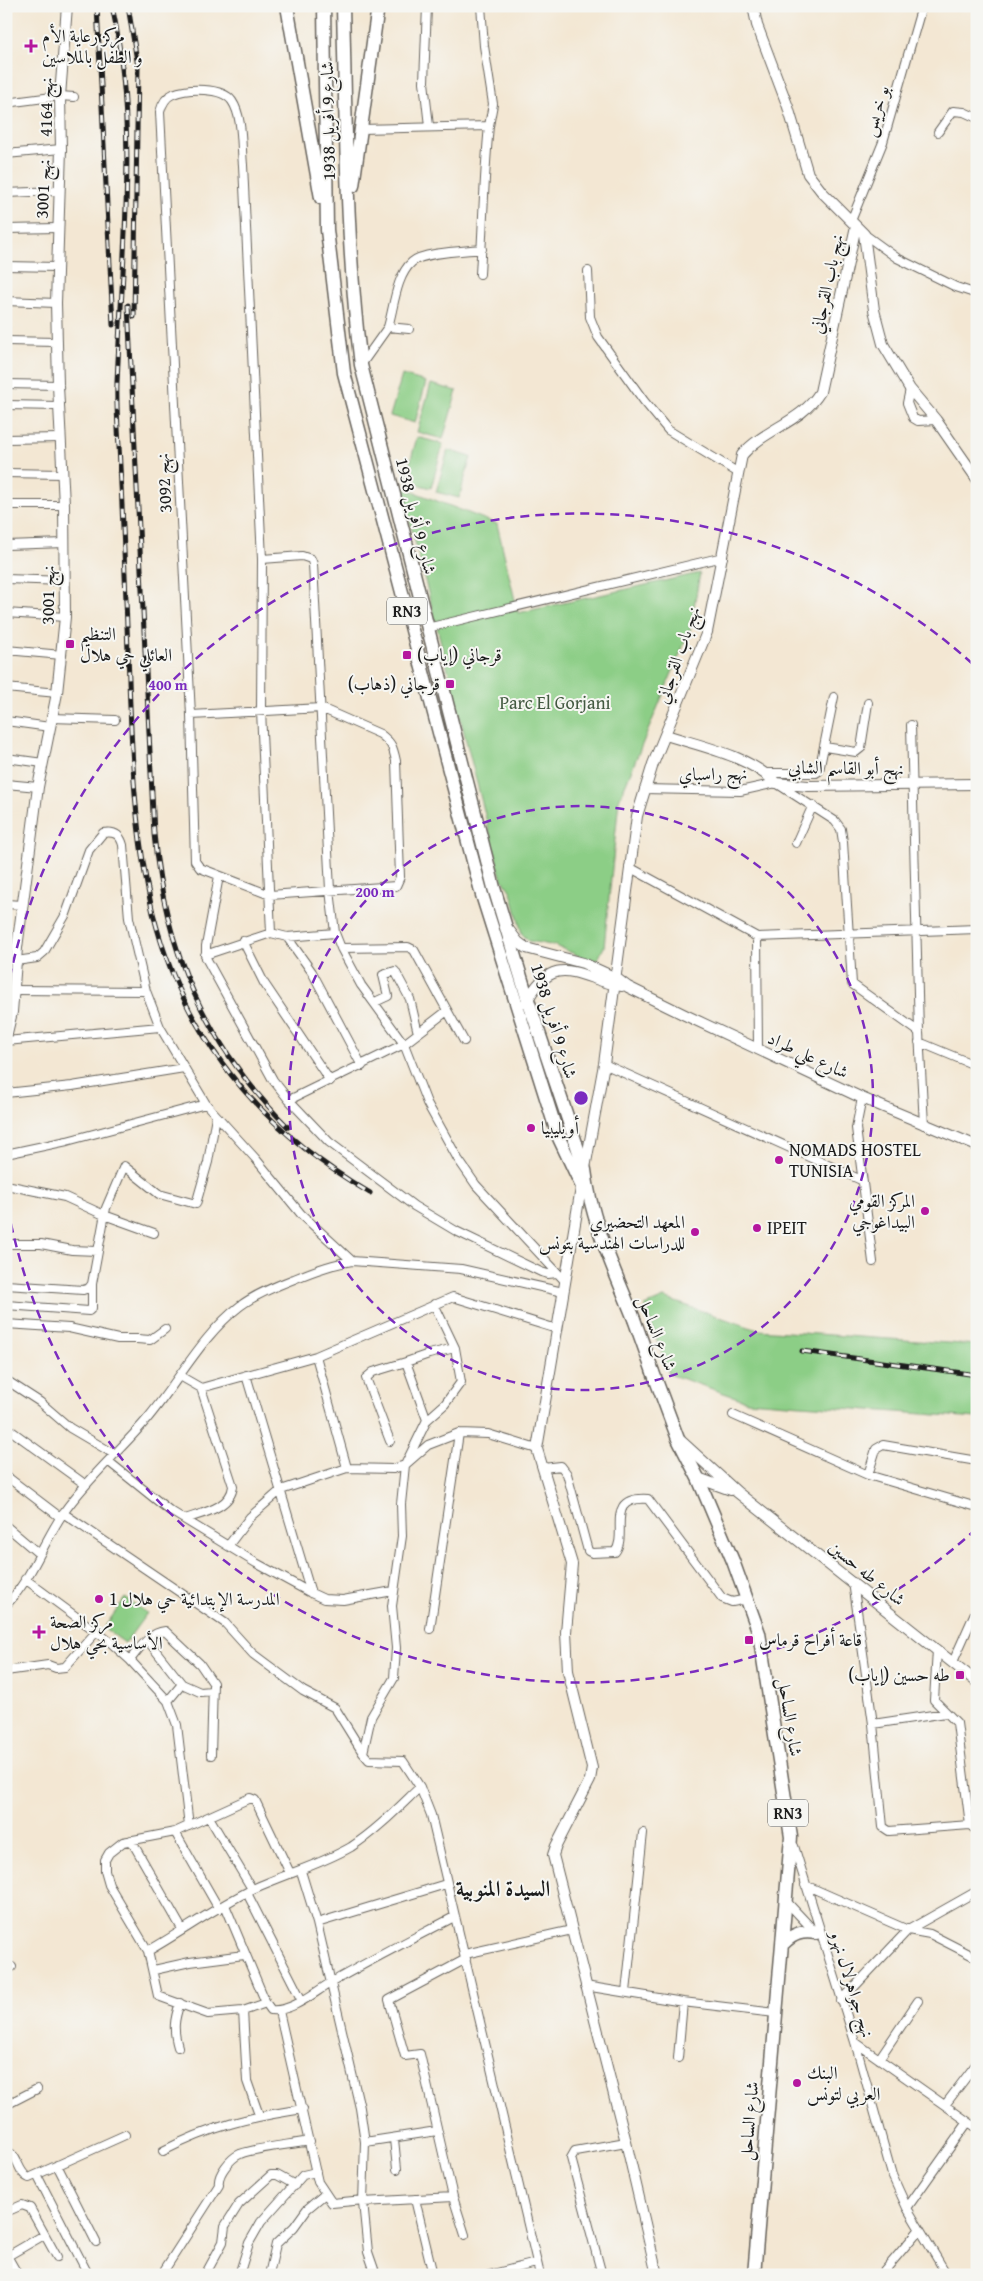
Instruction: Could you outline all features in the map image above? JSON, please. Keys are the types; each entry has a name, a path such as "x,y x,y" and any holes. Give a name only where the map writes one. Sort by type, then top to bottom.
{"main road":[{"path":"287,6 327,230"},
{"name":"شارع 9 أفريل 1938","path":"324,6 327,230 344,373 482,895 521,1013 558,1136 584,1191"},
{"name":"شارع 9 أفريل 1938","path":"343,6 348,228 352,297 361,366 494,888 528,1000 585,1170 584,1191"},
{"path":"346,100 351,6"},
{"path":"348,228 378,6"},
{"name":"شارع الساحل","path":"584,1191 678,1439 698,1478 748,1599 759,1633 791,1837 784,1943 775,2013 754,2275"},
{"path":"784,1943 792,1935 800,1933 819,1937"}],"street":[{"name":"نهج 4164","path":"61,149 60,96 67,6"},
{"path":"427,6 424,82 429,126"},
{"path":"480,274 484,175 493,104 484,46 481,6"},
{"path":"754,6 757,25 788,107 808,174 822,192 853,224 897,258 956,287 977,294"},
{"name":"بو خريس","path":"853,224 883,142 922,6"},
{"name":"نهج 3092","path":"219,876 197,866 194,854 191,715 160,112 163,103 174,93 214,90 224,94 235,107 243,165 262,560"},
{"path":"6,103 60,96 74,97"},
{"path":"938,132 953,111 964,112 977,118"},
{"path":"361,129 489,126"},
{"path":"6,154 61,149"},
{"name":"نهج 3001","path":"6,1039 11,996 12,948 22,905 38,787 57,693 65,617 63,474 56,342 58,191 61,149"},
{"path":"6,193 58,191"},
{"name":"نهج باب القرجاني","path":"585,1170 604,1064 629,867 644,789 707,632 742,455 747,449 806,410 820,392 853,224"},
{"path":"6,229 58,228"},
{"path":"864,234 869,281 878,334 890,359 910,389 936,420 977,479"},
{"path":"361,366 388,327 401,281 412,262 424,257 482,250"},
{"path":"6,266 57,267"},
{"path":"588,271 590,316 598,337 644,401 668,430 738,472"},
{"path":"6,302 56,303"},
{"path":"388,327 409,329"},
{"path":"6,341 56,342"},
{"path":"6,384 58,385"},
{"path":"910,389 907,403 913,418 918,421 936,420"},
{"path":"6,405 59,406"},
{"path":"6,439 60,438"},
{"path":"6,473 63,474"},
{"path":"6,505 64,506"},
{"path":"6,545 65,543"},
{"path":"270,933 262,710 262,560 302,556 307,557 313,564 330,890 335,933 361,986 404,1044 427,1103 458,1159 476,1185 565,1281"},
{"path":"427,628 723,557"},
{"path":"6,579 65,581"},
{"path":"6,614 65,617"},
{"path":"6,650 62,655"},
{"path":"6,688 57,693"},
{"path":"766,773 816,773 820,768 825,748 834,697"},
{"path":"825,748 856,752 861,748 868,703"},
{"path":"191,715 321,708 380,734 392,744 396,761 399,882 396,886 270,895 219,876 205,955 273,1080 288,1100 329,1142 414,1206 477,1242 541,1272 548,1274 557,1273"},
{"path":"6,721 51,723 116,720"},
{"path":"911,725 919,1042 924,1125"},
{"name":"نهج أبو القاسم الشابي","path":"666,735 729,754 766,773 776,783 808,786 977,784"},
{"path":"6,758 43,763"},
{"path":"776,783 813,805 835,821 841,829 850,977 854,987 919,1032"},
{"name":"نهج راسباي","path":"644,789 740,791 776,783"},
{"path":"6,784 38,787"},
{"path":"796,843 813,805"},
{"path":"13,964 37,958 44,952 66,914 89,850 103,833 114,832 121,837 129,918 146,991 160,1027 206,1104 302,1214 352,1261"},
{"path":"629,867 757,937 848,935 977,928"},
{"path":"6,904 22,905"},
{"name":"شارع علي طراد","path":"507,926 518,942 526,948 583,964 862,1098 977,1146"},
{"path":"205,955 270,933 287,937 335,933"},
{"path":"287,937 316,980 362,1066"},
{"path":"757,937 758,1049"},
{"path":"243,941 264,983 330,1080"},
{"path":"341,948 408,947 414,950 464,1041"},
{"name":"شارع علي طراد","path":"521,1013 528,1000 548,976 566,970 616,981"},
{"path":"374,1002 388,996 383,975 395,971 410,999 418,1033"},
{"path":"11,996 146,991"},
{"path":"288,1100 362,1066 404,1044 447,1011"},
{"path":"6,1039 160,1027"},
{"path":"919,1042 977,1066"},
{"path":"604,1064 861,1180"},
{"path":"6,1093 72,1086 184,1068"},
{"path":"862,1098 856,1128 861,1180 873,1262"},
{"path":"6,1154 58,1144 206,1104"},
{"path":"6,1305 89,1311 92,1308 92,1284 104,1215 113,1188 124,1166 159,1194 196,1204 208,1162 216,1116"},
{"path":"558,1136 571,1132 582,1137 591,1129"},
{"path":"6,1185 65,1197 104,1215 154,1233"},
{"path":"584,1191 565,1281 537,1449 572,1564 566,1632 568,1671 592,1768 590,1780 553,1852 585,1986 626,2142 657,2275"},
{"path":"6,1244 41,1244 72,1250 97,1251"},
{"path":"8,1600 25,1579 61,1515 146,1420 228,1317 250,1299 304,1274 336,1263 352,1261 462,1269 563,1292"},
{"path":"6,1285 83,1290 89,1288 92,1284"},
{"path":"201,1388 316,1356 446,1298 462,1298 557,1329"},
{"path":"362,1753 371,1717 394,1678 396,1648 392,1606 402,1536 401,1504 405,1466 427,1420 445,1404 460,1385 455,1348 434,1304"},
{"path":"6,1324 69,1328 118,1339 143,1340 150,1340 164,1329"},
{"path":"390,1441 366,1378 373,1372 429,1354 455,1348"},
{"path":"316,1356 347,1468"},
{"path":"406,1362 427,1420"},
{"path":"246,1375 311,1593"},
{"path":"180,1376 201,1388 233,1490 226,1500 215,1509 185,1519"},
{"path":"6,1380 40,1402 70,1428 114,1454"},
{"path":"733,1415 868,1475 977,1507"},
{"path":"6,1427 86,1485"},
{"path":"228,1546 250,1517 281,1490 347,1468 390,1469 405,1466 428,1445 459,1433 488,1434 537,1449"},
{"path":"430,1629 459,1433"},
{"path":"678,1439 737,1492"},
{"path":"868,1475 876,1449 882,1444 977,1461"},
{"path":"108,1462 145,1492 185,1519 228,1546 324,1599 343,1600 393,1591"},
{"path":"544,1468 561,1466 567,1474 588,1551 592,1553 615,1552 619,1546 620,1513 622,1507 626,1503 648,1498 722,1598 732,1602 748,1599"},
{"path":"6,1476 61,1515 220,1620 254,1654 303,1691 335,1708 362,1753 369,1760 402,1761 420,1787 431,1815 540,2275"},
{"path":"698,1478 737,1492"},
{"name":"شارع طه حسين","path":"737,1492 977,1682"},
{"path":"6,1526 39,1554"},
{"path":"25,1579 130,1660 168,1701 177,1725 189,1826"},
{"path":"853,1582 884,1829 889,1831 970,1825"},
{"path":"953,1662 977,1608"},
{"path":"6,1670 48,1665 56,1668 65,1667 96,1632"},
{"path":"130,1660 157,1633 165,1632 209,1675 213,1683 211,1755"},
{"path":"148,1641 182,1684 192,1690 212,1691"},
{"path":"937,1650 934,1700 946,1713 952,1716 956,1724 970,1825 977,1831"},
{"path":"168,1701 182,1684"},
{"path":"872,1724 946,1713"},
{"path":"148,1951 182,1929 250,1891 350,1847 379,1827 420,1787"},
{"path":"266,2004 244,2011 208,2014 158,1996 154,1970 148,1951 109,1885 105,1871 105,1860 108,1853 115,1847 131,1840 175,1832 248,1798 254,1799 290,1874"},
{"path":"209,1817 250,1891 302,2001"},
{"path":"175,1832 222,1907 266,2004 271,2010 279,2011 302,2001 332,1982 454,1917"},
{"path":"626,1992 643,1832"},
{"name":"نهج جواهرلال نهرو","path":"791,1837 819,1937 855,2042 892,2175 919,2230 947,2275"},
{"path":"131,1840 182,1929"},
{"path":"301,1870 318,1923 366,2142 364,2201 368,2252 376,2275"},
{"path":"318,1923 446,1884"},
{"path":"804,1885 908,1930 930,1934 977,1958"},
{"path":"841,2000 908,1930 977,1890"},
{"path":"786,1900 819,1937"},
{"path":"465,2235 453,2197 420,2054 405,2056 389,2000 465,1956 572,1930"},
{"path":"154,1970 244,1955"},
{"path":"585,1986 684,2002 775,2013"},
{"path":"879,2059 918,2000"},
{"path":"678,2058 684,2002"},
{"path":"178,2047 174,2033 174,2021 180,2003"},
{"path":"244,2011 247,2081 259,2116"},
{"path":"279,2011 303,2108 316,2172 325,2194 335,2204 453,2197"},
{"path":"855,2042 977,2128"},
{"path":"945,2105 977,2063"},
{"path":"6,2106 37,2089"},
{"path":"163,2151 196,2134 259,2116 303,2108"},
{"path":"907,2208 968,2122"},
{"path":"366,2142 437,2131"},
{"path":"7,2150 13,2154 25,2177 38,2175 125,2135"},
{"path":"394,2139 397,2169"},
{"path":"165,2269 220,2185 220,2176 230,2162 241,2154 310,2141"},
{"path":"602,2275 571,2158 575,2152 626,2142"},
{"path":"57,2165 96,2242"},
{"path":"239,2275 249,2243 261,2222 304,2175 316,2172"},
{"path":"38,2175 88,2274"},
{"path":"205,2275 223,2242 225,2226 238,2204 271,2175 277,2175 295,2185"},
{"path":"269,2275 276,2244 294,2227 307,2209 325,2194"},
{"path":"414,2200 432,2275"},
{"path":"6,2212 26,2206 30,2208 57,2258"},
{"path":"881,2275 919,2230"},
{"path":"18,2275 7,2256 44,2235"},
{"path":"489,2275 504,2273 536,2263"}],"green space":[{"path":"402,375 426,382 415,423 390,416"},
{"path":"431,384 457,391 443,439 417,432"},
{"path":"417,437 443,444 431,488 405,481"},
{"path":"448,450 471,457 459,498 436,492"},
{"name":"Parc El Gorjani","path":"401,487 497,524 518,613 700,573 690,630 619,800 604,947 598,959 593,962 556,946 529,941 522,934 511,892 501,877"},
{"path":"664,1298 758,1330 977,1345 977,1418 747,1401 669,1374 645,1306"},
{"path":"125,1598 147,1613 125,1643 104,1628"}],"railway":[{"path":"97,6 113,325"},
{"path":"112,6 120,52 127,146 125,241 119,336 117,414 131,734 140,842 153,913 167,958 185,1000 206,1040 232,1076 261,1109 294,1140 330,1168 370,1193"},
{"path":"128,6 138,67 134,317"},
{"path":"128,305 154,834 160,877 168,917 179,956 194,993 212,1029 234,1063 259,1095 288,1127"},
{"path":"802,1351 977,1375"}],"place":[{"name":"مركز رعاية الأم و الطفل بالملاسين","path":"31,46"},
{"name":"التنظيم العائلي حي هلال","path":"70,644"},
{"name":"قرجاني (إياب)","path":"407,655"},
{"name":"قرجاني (ذهاب)","path":"450,684"},
{"name":"أويليبيا","path":"531,1128"},
{"name":"NOMADS HOSTEL TUNISIA","path":"779,1160"},
{"name":"المركز القومي البيداغوجي","path":"925,1211"},
{"name":"IPEIT","path":"757,1228"},
{"name":"المعهد التحضيري للدراسات الهندسية بتونس","path":"695,1232"},
{"name":"المدرسة الإبتدائية حي هلال 1","path":"99,1599"},
{"name":"مركز الصحة الأساسية بحي هلال","path":"39,1632"},
{"name":"قاعة أفراح قرماس","path":"749,1640"},
{"name":"طه حسين (إياب)","path":"960,1675"},
{"name":"البنك العربي لتونس","path":"797,2083"}],"district":[{"name":"السيدة المنوبية","path":"503,1888"}]}
